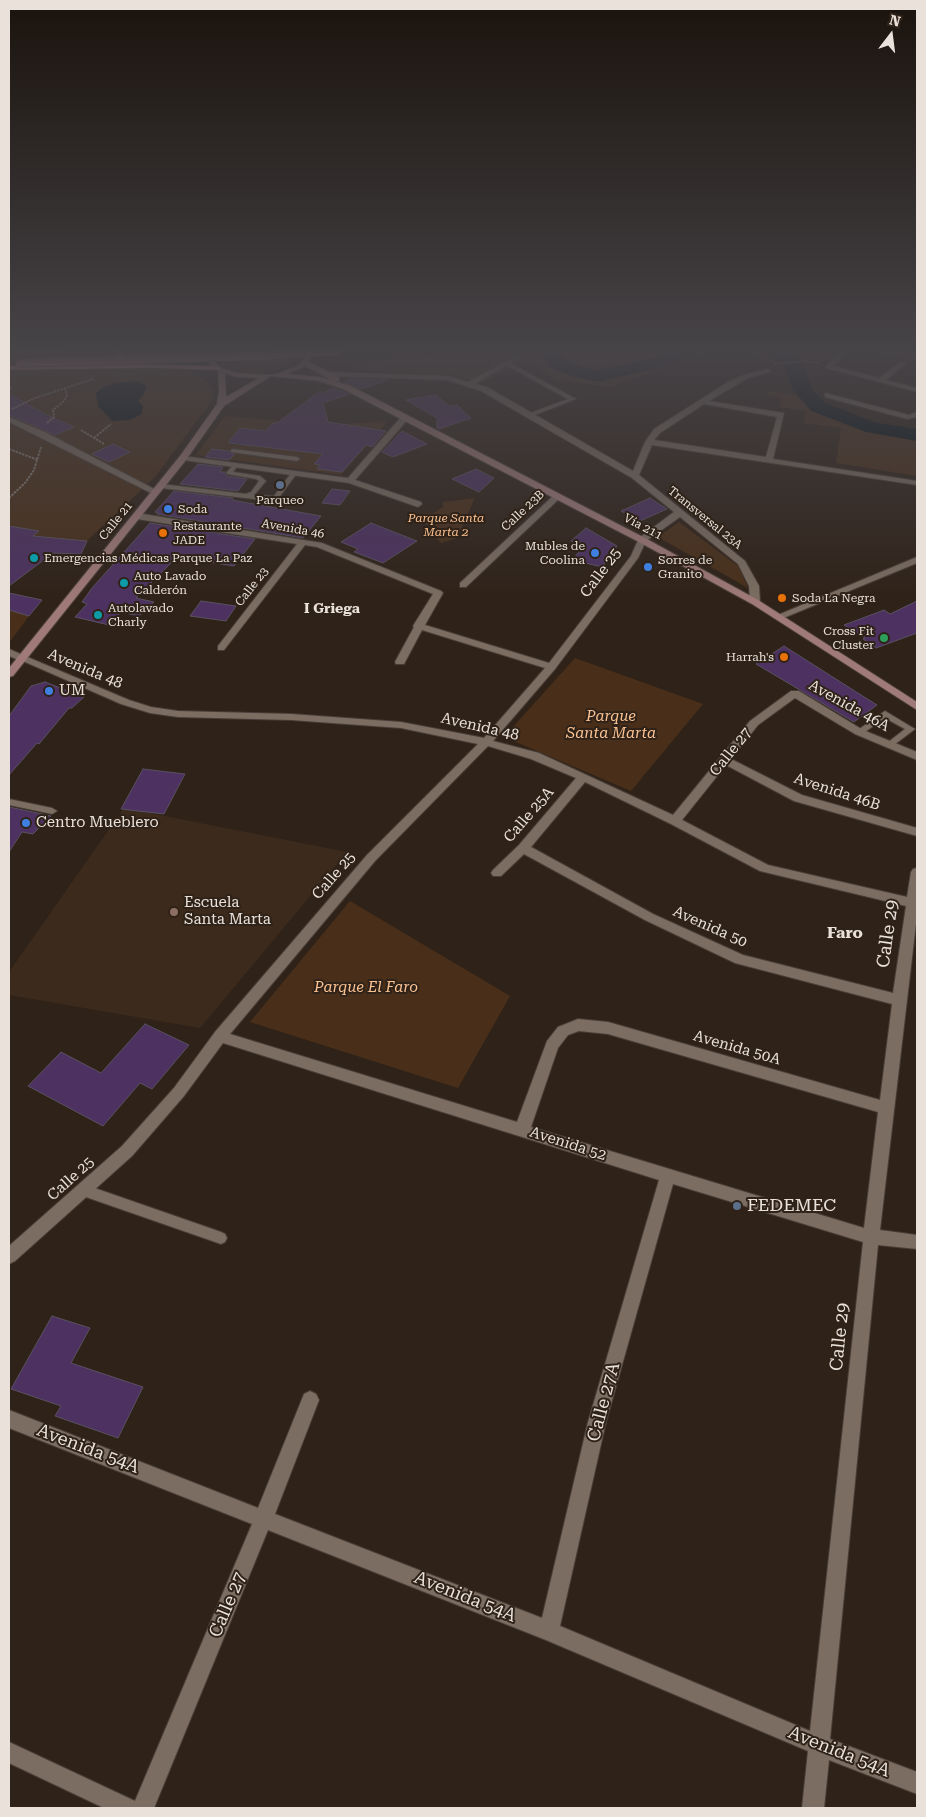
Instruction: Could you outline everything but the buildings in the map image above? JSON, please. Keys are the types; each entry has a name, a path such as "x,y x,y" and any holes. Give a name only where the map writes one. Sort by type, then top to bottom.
{"main road":[{"name":"Calle 21","path":"9,674 137,516 199,436"},
{"name":"Vía 211","path":"439,436 642,540 755,602 917,707"}],"street":[{"path":"46,436 158,489"},
{"path":"350,481 389,436"},
{"name":"Transversal 23A","path":"566,436 635,476 742,563 754,586 755,602"},
{"path":"635,476 649,442 654,436"},
{"path":"769,460 776,436"},
{"path":"649,442 917,484"},
{"path":"183,458 350,481 418,504"},
{"name":"Calle 23B","path":"463,585 556,497"},
{"name":"Calle 25","path":"9,1256 128,1151 179,1092 220,1036 370,858 486,742 551,667 635,556 642,540 679,513"},
{"name":"Avenida 46","path":"137,516 303,542 334,550 438,593 418,626"},
{"name":"Calle 23","path":"221,648 303,542"},
{"path":"778,617 917,560"},
{"path":"400,662 418,626 551,667"},
{"name":"Avenida 48","path":"9,652 125,702 150,710 178,714 291,717 401,725 486,742 535,756 583,777 676,821 764,868 913,903"},
{"name":"Avenida 46A","path":"795,693 859,732 917,756"},
{"name":"Calle 27","path":"676,821 754,723 795,693"},
{"name":"Avenida 46B","path":"724,760 798,798 917,832"},
{"name":"Calle 25A","path":"497,873 523,848 583,777"},
{"name":"Avenida 50","path":"523,848 648,917 740,959 899,1000"},
{"name":"Calle 29","path":"813,1808 885,1108 917,872"},
{"name":"Avenida 50A","path":"522,1130 552,1045 563,1031 578,1025 608,1028 885,1108"},
{"name":"Avenida 52","path":"220,1036 668,1176 871,1237 917,1242"},
{"name":"Calle 27A","path":"549,1631 597,1422 668,1176"},
{"name":"Calle 27","path":"143,1808 264,1517 310,1400"},
{"name":"Avenida 54A","path":"9,1419 264,1517 549,1631 818,1745 917,1783"},
{"path":"9,1752 127,1808"}],"lane":[{"path":"233,451 297,459"},
{"path":"246,497 254,493 263,481 262,478 229,473 253,454"},
{"path":"158,489 264,499 276,498 294,473"},
{"path":"859,732 885,714 911,729 890,746"},
{"path":"9,802 52,811"},
{"path":"83,1190 220,1238"}],"path":[{"path":"9,498 25,483 34,470 38,460 42,436"},
{"path":"90,436 104,444"},
{"path":"9,449 38,460"}],"shaded area":[{"name":"Escuela Santa Marta","path":"124,808 347,852 200,1028 9,995 9,972"}],"green space":[{"path":"9,436 186,436 155,477 87,541 40,538 20,559 9,567"},
{"path":"210,436 234,436 228,444 315,453 295,436 375,436 341,475 196,455"},
{"path":"840,436 917,437 917,476 836,463"},
{"name":"Parque Santa Marta 2","path":"475,498 457,538 441,543 418,514 434,513 443,507 443,502"},
{"path":"679,522 738,566 748,588 658,537"},
{"path":"9,610 29,616 9,643"},
{"name":"Parque Santa Marta","path":"575,658 703,704 631,791 504,737"},
{"name":"Parque El Faro","path":"350,901 510,996 458,1088 250,1022"}],"place":[{"name":"Parqueo","path":"280,485"},
{"name":"Soda","path":"168,509"},
{"name":"Restaurante JADE","path":"163,533"},
{"name":"Mubles de Coolina","path":"595,553"},
{"name":"Emergencias Médicas Parque La Paz","path":"34,558"},
{"name":"Sorres de Granito","path":"648,567"},
{"name":"Auto Lavado Calderón","path":"124,583"},
{"name":"Soda La Negra","path":"782,598"},
{"name":"Autolavado Charly","path":"98,615"},
{"name":"Cross Fit Cluster","path":"884,638"},
{"name":"Harrah's","path":"784,657"},
{"name":"UM","path":"49,691"},
{"name":"Centro Mueblero","path":"26,823"},
{"name":"Escuela Santa Marta","path":"174,912"},
{"name":"FEDEMEC","path":"737,1206"}],"district":[{"name":"I Griega","path":"332,609"},
{"name":"Faro","path":"845,933"}]}
